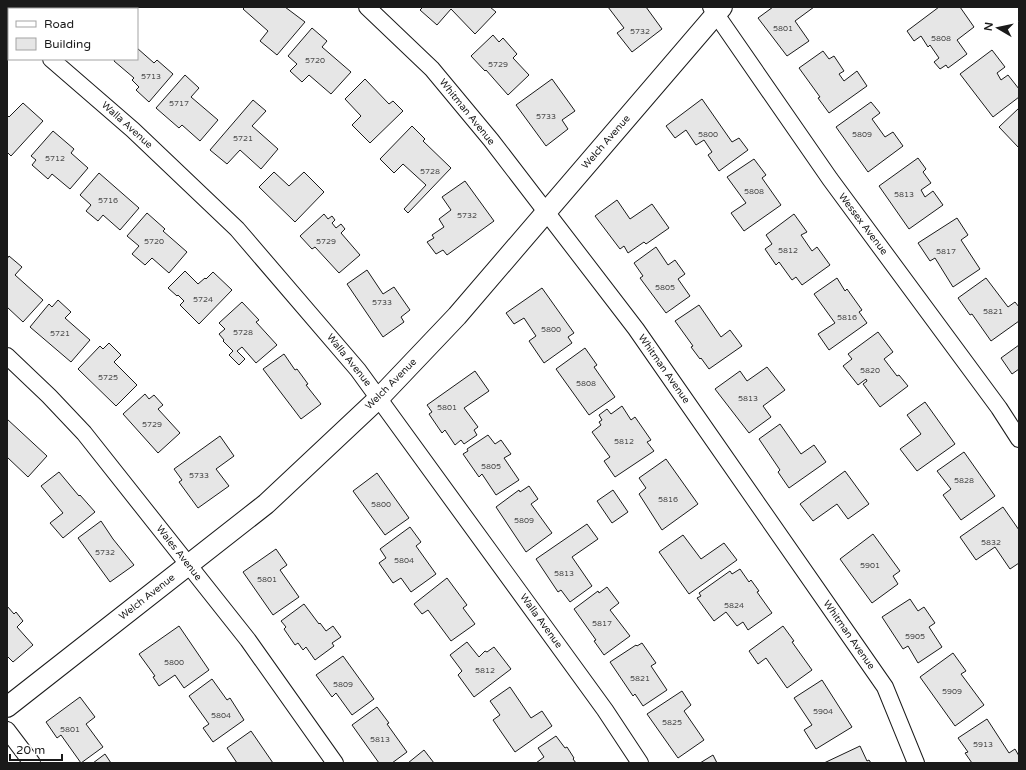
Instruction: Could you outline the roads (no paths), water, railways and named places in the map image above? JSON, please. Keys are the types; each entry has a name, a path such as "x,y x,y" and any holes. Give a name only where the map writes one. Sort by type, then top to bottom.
{"street":[{"name":"Whitman Avenue","path":"368,7 432,69 491,140 636,329 885,687 916,763"},
{"name":"Welch Avenue","path":"7,707 266,504 379,398 457,316 716,9"},
{"name":"Wessex Avenue","path":"716,9 830,179 999,408 1019,439"},
{"name":"Walla Avenue","path":"52,60 134,130 237,229 358,370 605,710 640,763"},
{"name":"Wales Avenue","path":"7,356 49,396 84,433 248,640 335,763"},
{"path":"7,730 32,763"}]}
